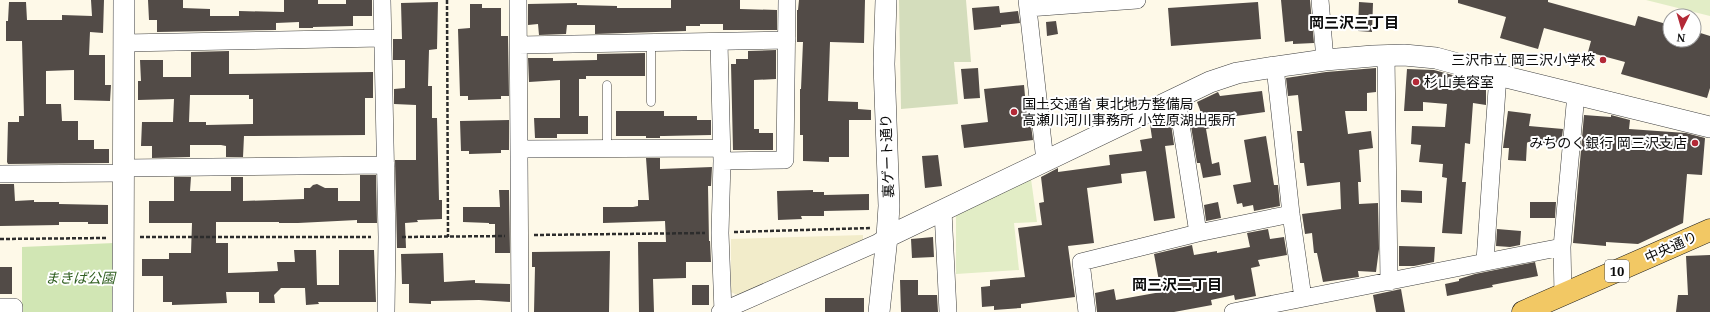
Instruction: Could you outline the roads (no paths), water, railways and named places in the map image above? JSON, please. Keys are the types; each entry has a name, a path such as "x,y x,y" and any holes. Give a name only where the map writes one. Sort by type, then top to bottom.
{"main road":[{"name":"中央通り","path":"1523,312 1710,230"}],"street":[{"path":"123,312 122,237 124,171 124,0"},
{"path":"382,0 387,237 386,312"},
{"path":"518,0 520,312"},
{"path":"519,149 607,148 722,154 785,160 787,0"},
{"name":"裏ゲート通り","path":"879,312 888,170 884,64 886,0"},
{"path":"1045,161 1027,4 1136,0"},
{"path":"1320,0 1325,60"},
{"path":"124,43 382,38"},
{"path":"519,45 787,40"},
{"path":"718,42 722,154 720,233 722,312 877,243 883,232 943,211 1210,82 1237,73 1325,60 1386,55 1436,58 1498,75 1710,127"},
{"path":"1386,55 1389,282"},
{"path":"1275,67 1291,214 1303,298"},
{"path":"1485,261 1498,75"},
{"path":"1563,295 1562,247 1576,94"},
{"path":"1177,99 1198,233"},
{"path":"0,174 386,165"},
{"path":"943,211 948,312"},
{"path":"1087,312 1081,262 1198,233 1291,214"},
{"path":"1233,312 1275,308 1303,298 1562,247"},
{"path":"0,307 14,307 14,312"}],"lane":[{"path":"651,43 651,102"},
{"path":"607,148 608,85"}],"place":[{"name":"三沢市立 岡三沢小学校","path":"1603,60"},
{"name":"杉山美容室","path":"1416,82"},
{"name":"国土交通省 東北地方整備局 高瀬川河川事務所 小笠原湖出張所","path":"1014,112"},
{"name":"みちのく銀行 岡三沢支店","path":"1695,143"}],"district":[{"name":"岡三沢三丁目","path":"1354,23"},
{"name":"岡三沢二丁目","path":"1177,285"}],"park label":[{"name":"まきば公園","path":"80,278"}]}
